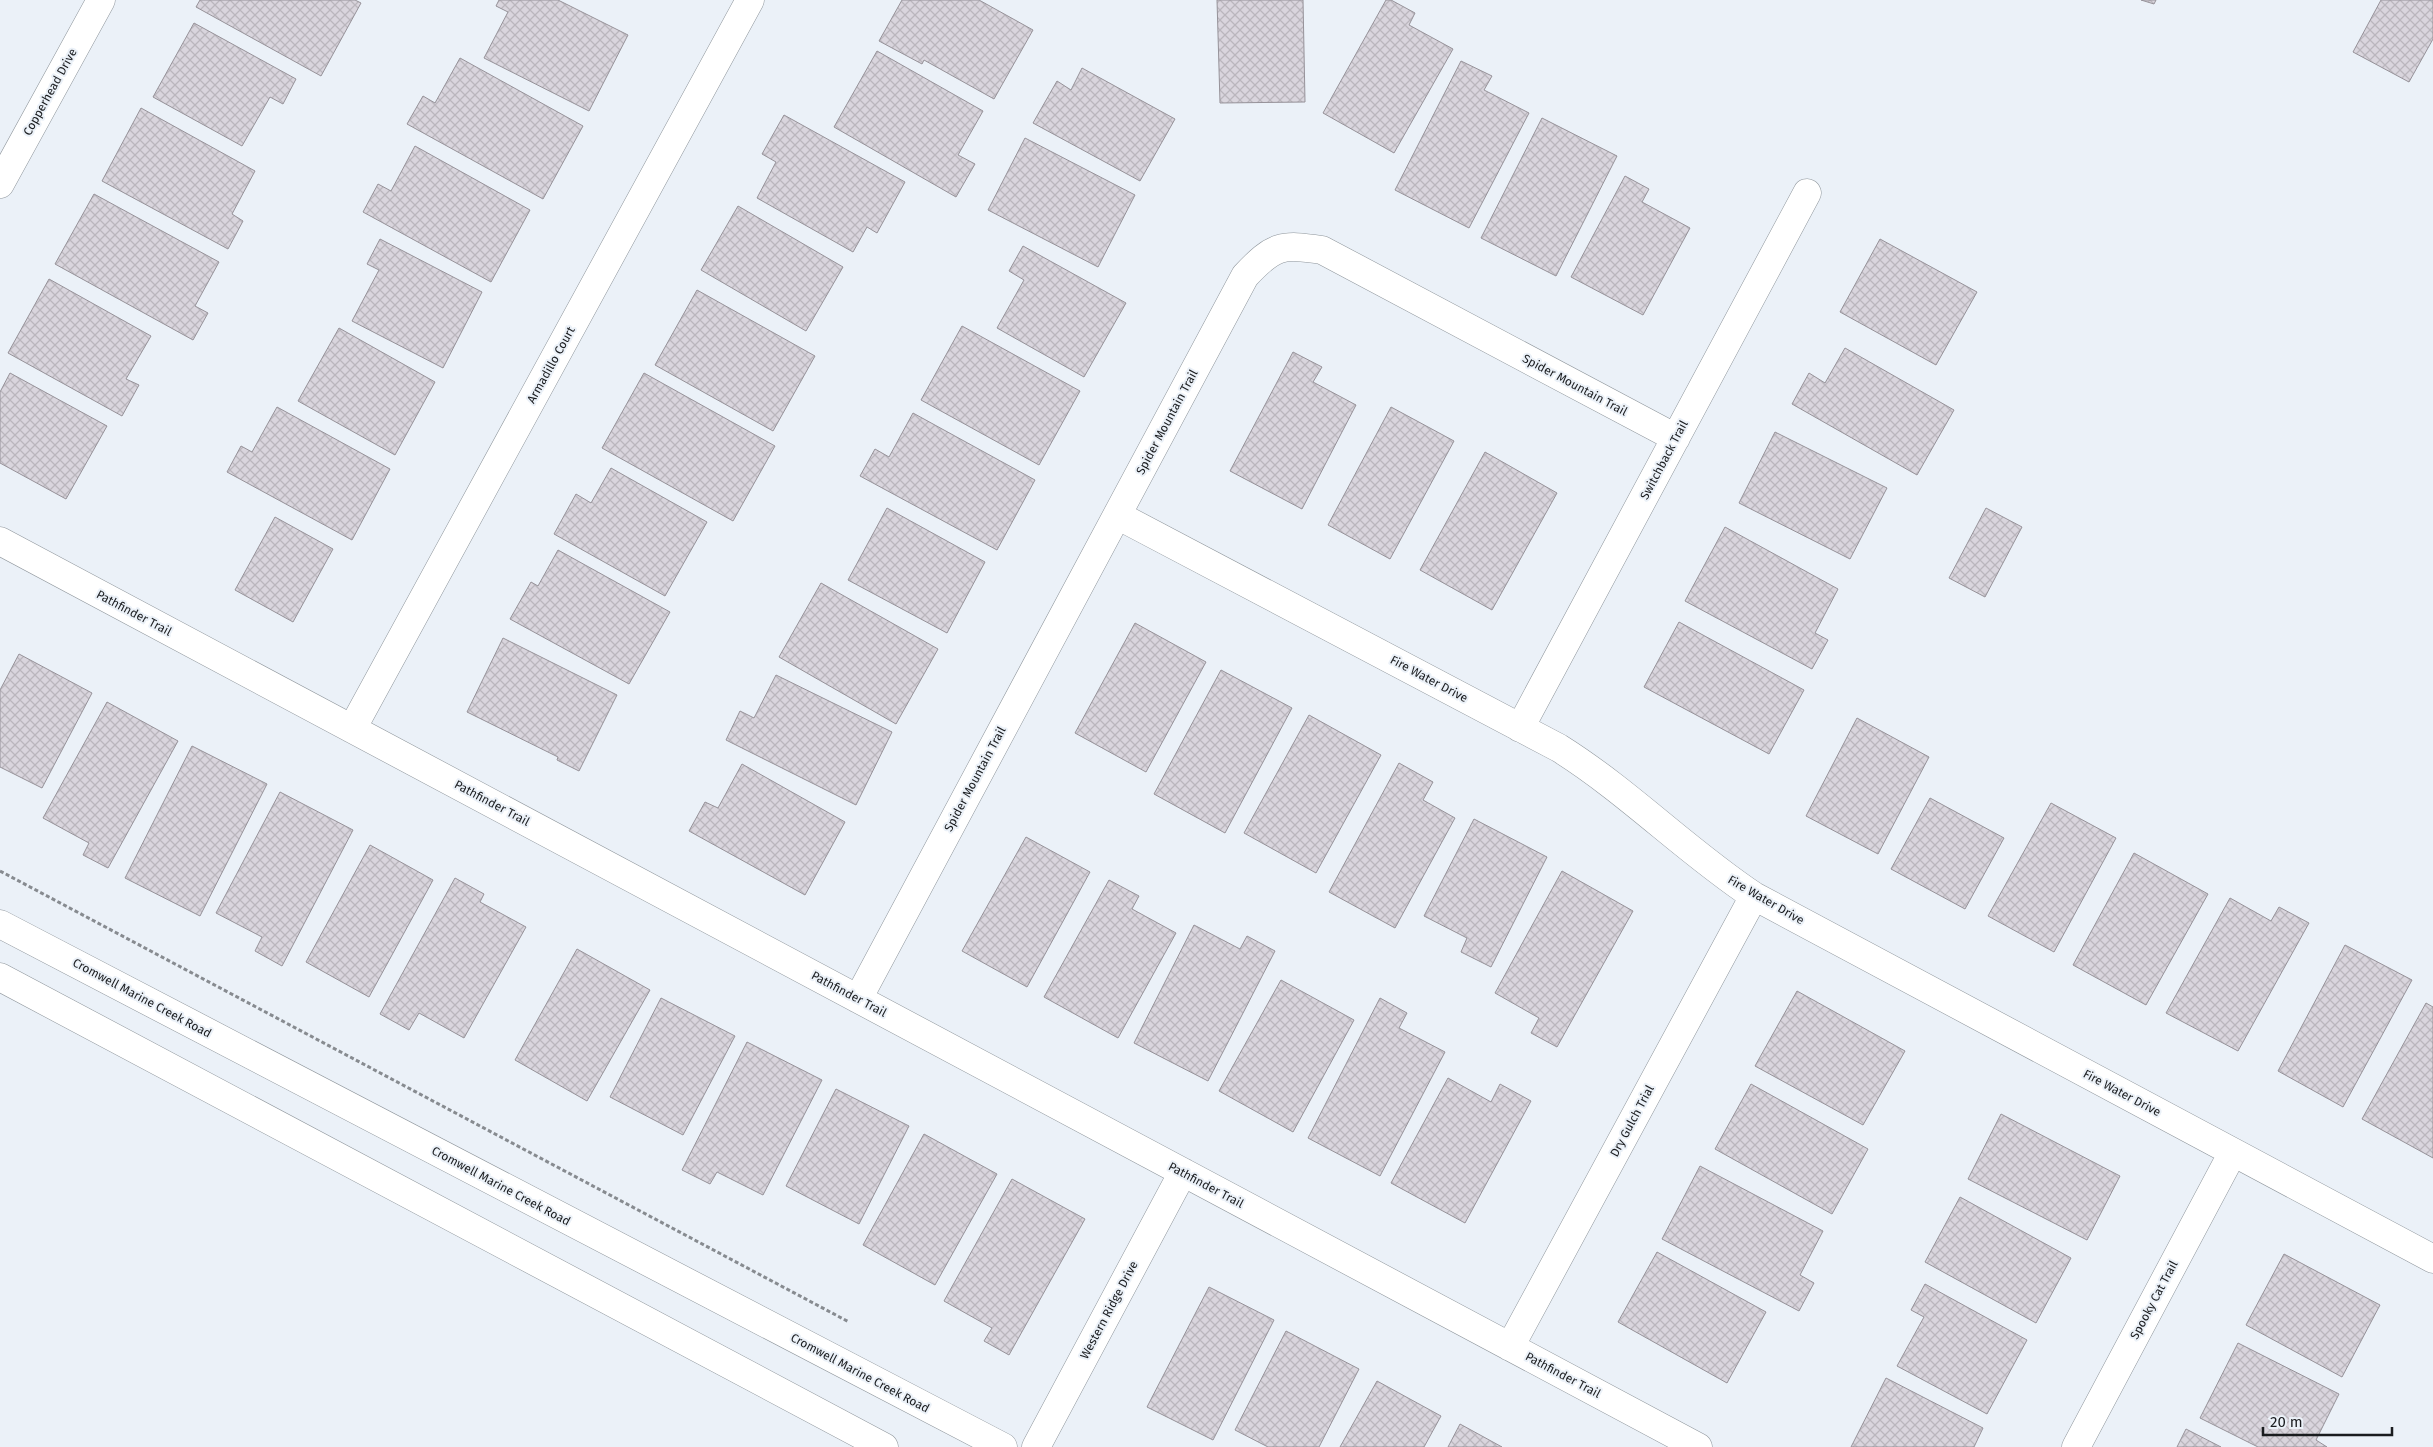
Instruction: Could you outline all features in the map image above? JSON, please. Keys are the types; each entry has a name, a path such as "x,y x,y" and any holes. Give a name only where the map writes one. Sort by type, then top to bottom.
{"street":[{"name":"Copperhead Drive","path":"0,184 101,0"},
{"name":"Armadillo Court","path":"352,729 750,0"},
{"name":"Switchback Trail","path":"1520,728 1807,194"},
{"name":"Spider Mountain Trail","path":"858,998 1245,276 1262,258 1277,248 1295,246 1322,250 1676,438"},
{"name":"Fire Water Drive","path":"1117,515 1559,748 1591,769 1713,868 1754,896 2433,1259"},
{"name":"Pathfinder Trail","path":"0,541 1698,1447"},
{"name":"Dry Gulch Trial","path":"1510,1347 1754,896"},
{"name":"Cromwell Marine Creek Road","path":"0,924 1003,1447"},
{"path":"0,977 884,1447"},
{"name":"Spooky Cat Trail","path":"2076,1447 2233,1152"},
{"name":"Western Ridge Drive","path":"1036,1447 1183,1172"}],"path":[{"path":"0,871 853,1324"}],"building":[{"path":"200,0 355,0 361,3 321,76 196,7"},
{"path":"499,0 558,0 628,35 589,111 484,58 508,12 496,6"},
{"path":"902,0 979,0 1033,30 994,99 924,60 922,64 879,41"},
{"path":"1217,0 1303,0 1305,102 1220,103"},
{"path":"1386,0 1391,0 1415,13 1409,25 1453,49 1394,153 1323,113"},
{"path":"2141,0 2156,0 2154,4"},
{"path":"2381,0 2433,0 2433,39 2409,82 2353,52"},
{"path":"194,23 296,79 283,104 270,97 242,146 153,97"},
{"path":"877,51 983,111 958,155 975,164 956,197 834,127"},
{"path":"460,58 583,126 543,199 407,124 423,96 435,103"},
{"path":"1461,61 1492,76 1484,90 1529,113 1469,228 1395,190"},
{"path":"1082,68 1175,119 1140,181 1033,123 1057,81 1071,90"},
{"path":"141,108 255,171 232,214 243,221 228,249 102,181"},
{"path":"784,115 905,182 877,233 867,227 853,252 757,198 776,162 762,154"},
{"path":"1542,118 1617,156 1556,276 1481,238"},
{"path":"1025,138 1135,195 1098,267 988,210"},
{"path":"415,146 530,210 491,282 363,212 378,184 391,191"},
{"path":"1625,176 1649,189 1642,202 1690,228 1643,315 1571,277"},
{"path":"94,194 219,262 195,306 208,313 193,340 55,264"},
{"path":"738,206 843,267 806,331 701,270"},
{"path":"380,239 482,292 443,368 352,321 379,270 367,264"},
{"path":"1880,239 1977,292 1936,365 1840,312"},
{"path":"1023,246 1126,303 1084,377 997,328 1024,280 1009,271"},
{"path":"49,279 151,336 126,379 139,385 122,416 8,353"},
{"path":"697,290 815,356 773,431 655,365"},
{"path":"962,326 1080,391 1039,465 921,400"},
{"path":"339,328 435,382 395,455 298,401"},
{"path":"1845,348 1954,410 1917,475 1792,404 1809,373 1825,383"},
{"path":"1293,352 1322,367 1313,382 1356,405 1302,509 1230,471"},
{"path":"10,373 107,426 66,499 0,463 0,392"},
{"path":"644,373 775,446 733,521 602,448"},
{"path":"277,407 390,469 352,540 227,472 241,446 252,452"},
{"path":"1391,407 1454,441 1390,559 1328,525"},
{"path":"913,413 1035,480 997,550 860,476 875,449 889,457"},
{"path":"1775,432 1887,488 1850,559 1739,503"},
{"path":"1485,452 1557,493 1492,610 1420,570"},
{"path":"611,468 707,522 665,596 554,534 576,494 591,503"},
{"path":"887,508 985,562 947,633 848,580"},
{"path":"1986,508 2022,527 1985,597 1949,578"},
{"path":"275,517 333,549 293,622 235,590"},
{"path":"1725,527 1838,589 1815,633 1828,640 1812,669 1685,601"},
{"path":"558,550 670,612 629,684 510,619 531,582 538,586"},
{"path":"821,583 938,649 896,724 779,657"},
{"path":"1679,622 1804,690 1769,754 1644,687"},
{"path":"1135,623 1206,662 1146,772 1075,733"},
{"path":"503,638 617,695 579,771 557,760 558,757 467,712"},
{"path":"19,654 92,693 42,788 0,767 0,690"},
{"path":"1221,670 1292,708 1225,833 1154,794"},
{"path":"776,675 892,732 856,805 726,740 740,711 754,718"},
{"path":"107,702 178,741 108,868 83,855 89,843 43,818"},
{"path":"1309,715 1381,755 1316,873 1244,833"},
{"path":"1857,718 1929,757 1878,854 1806,816"},
{"path":"192,746 267,784 200,916 125,878"},
{"path":"1399,763 1433,782 1423,800 1455,818 1395,928 1329,892"},
{"path":"742,764 845,822 805,895 689,831 705,802 718,808"},
{"path":"280,792 353,830 282,966 255,951 262,937 216,913"},
{"path":"1930,798 2004,838 1965,909 1891,869"},
{"path":"2051,803 2116,838 2054,952 1988,916"},
{"path":"1474,819 1547,857 1491,967 1461,952 1467,938 1424,916"},
{"path":"1026,837 1090,872 1027,987 962,951"},
{"path":"370,845 433,880 369,997 306,962"},
{"path":"2134,853 2208,894 2146,1005 2073,965"},
{"path":"1562,871 1633,911 1557,1047 1531,1033 1539,1018 1495,993"},
{"path":"455,878 484,894 480,902 526,927 464,1038 419,1013 409,1030 380,1014"},
{"path":"1109,880 1139,896 1132,909 1176,933 1118,1038 1044,997"},
{"path":"2230,898 2271,921 2279,907 2309,923 2238,1051 2166,1013"},
{"path":"1194,925 1240,949 1247,936 1275,951 1208,1081 1134,1043"},
{"path":"2345,945 2412,980 2343,1107 2278,1071"},
{"path":"577,949 650,990 587,1101 515,1060"},
{"path":"1281,980 1354,1020 1293,1132 1219,1091"},
{"path":"1797,991 1905,1051 1863,1125 1755,1066"},
{"path":"661,998 735,1036 683,1135 610,1097"},
{"path":"1380,998 1407,1013 1399,1028 1445,1052 1380,1176 1308,1138"},
{"path":"2426,1003 2433,1007 2433,1158 2362,1119"},
{"path":"747,1042 822,1080 763,1195 717,1172 710,1184 682,1170"},
{"path":"1448,1078 1491,1102 1500,1084 1531,1101 1465,1223 1391,1183"},
{"path":"1751,1084 1868,1149 1832,1214 1715,1149"},
{"path":"836,1089 909,1126 859,1224 786,1186"},
{"path":"2001,1114 2120,1176 2087,1240 1968,1179"},
{"path":"924,1134 997,1174 935,1285 863,1245"},
{"path":"1700,1166 1823,1231 1800,1275 1814,1283 1799,1311 1662,1239"},
{"path":"1012,1179 1085,1219 1009,1355 984,1341 992,1328 944,1301"},
{"path":"1960,1197 2071,1258 2036,1323 1925,1262"},
{"path":"1657,1252 1766,1312 1727,1383 1618,1322"},
{"path":"2284,1254 2380,1305 2342,1377 2246,1325"},
{"path":"1925,1284 2027,1340 1987,1414 1897,1366 1924,1317 1911,1310"},
{"path":"1209,1287 1274,1320 1213,1440 1147,1407"},
{"path":"1286,1331 1359,1369 1319,1447 1268,1447 1235,1430"},
{"path":"2238,1343 2339,1394 2316,1440 2327,1447 2258,1447 2200,1418"},
{"path":"1886,1378 1983,1428 1974,1447 1851,1447"},
{"path":"1377,1381 1441,1416 1424,1447 1340,1447"},
{"path":"1460,1424 1502,1447 1448,1447"},
{"path":"2186,1429 2221,1447 2177,1447"}]}
